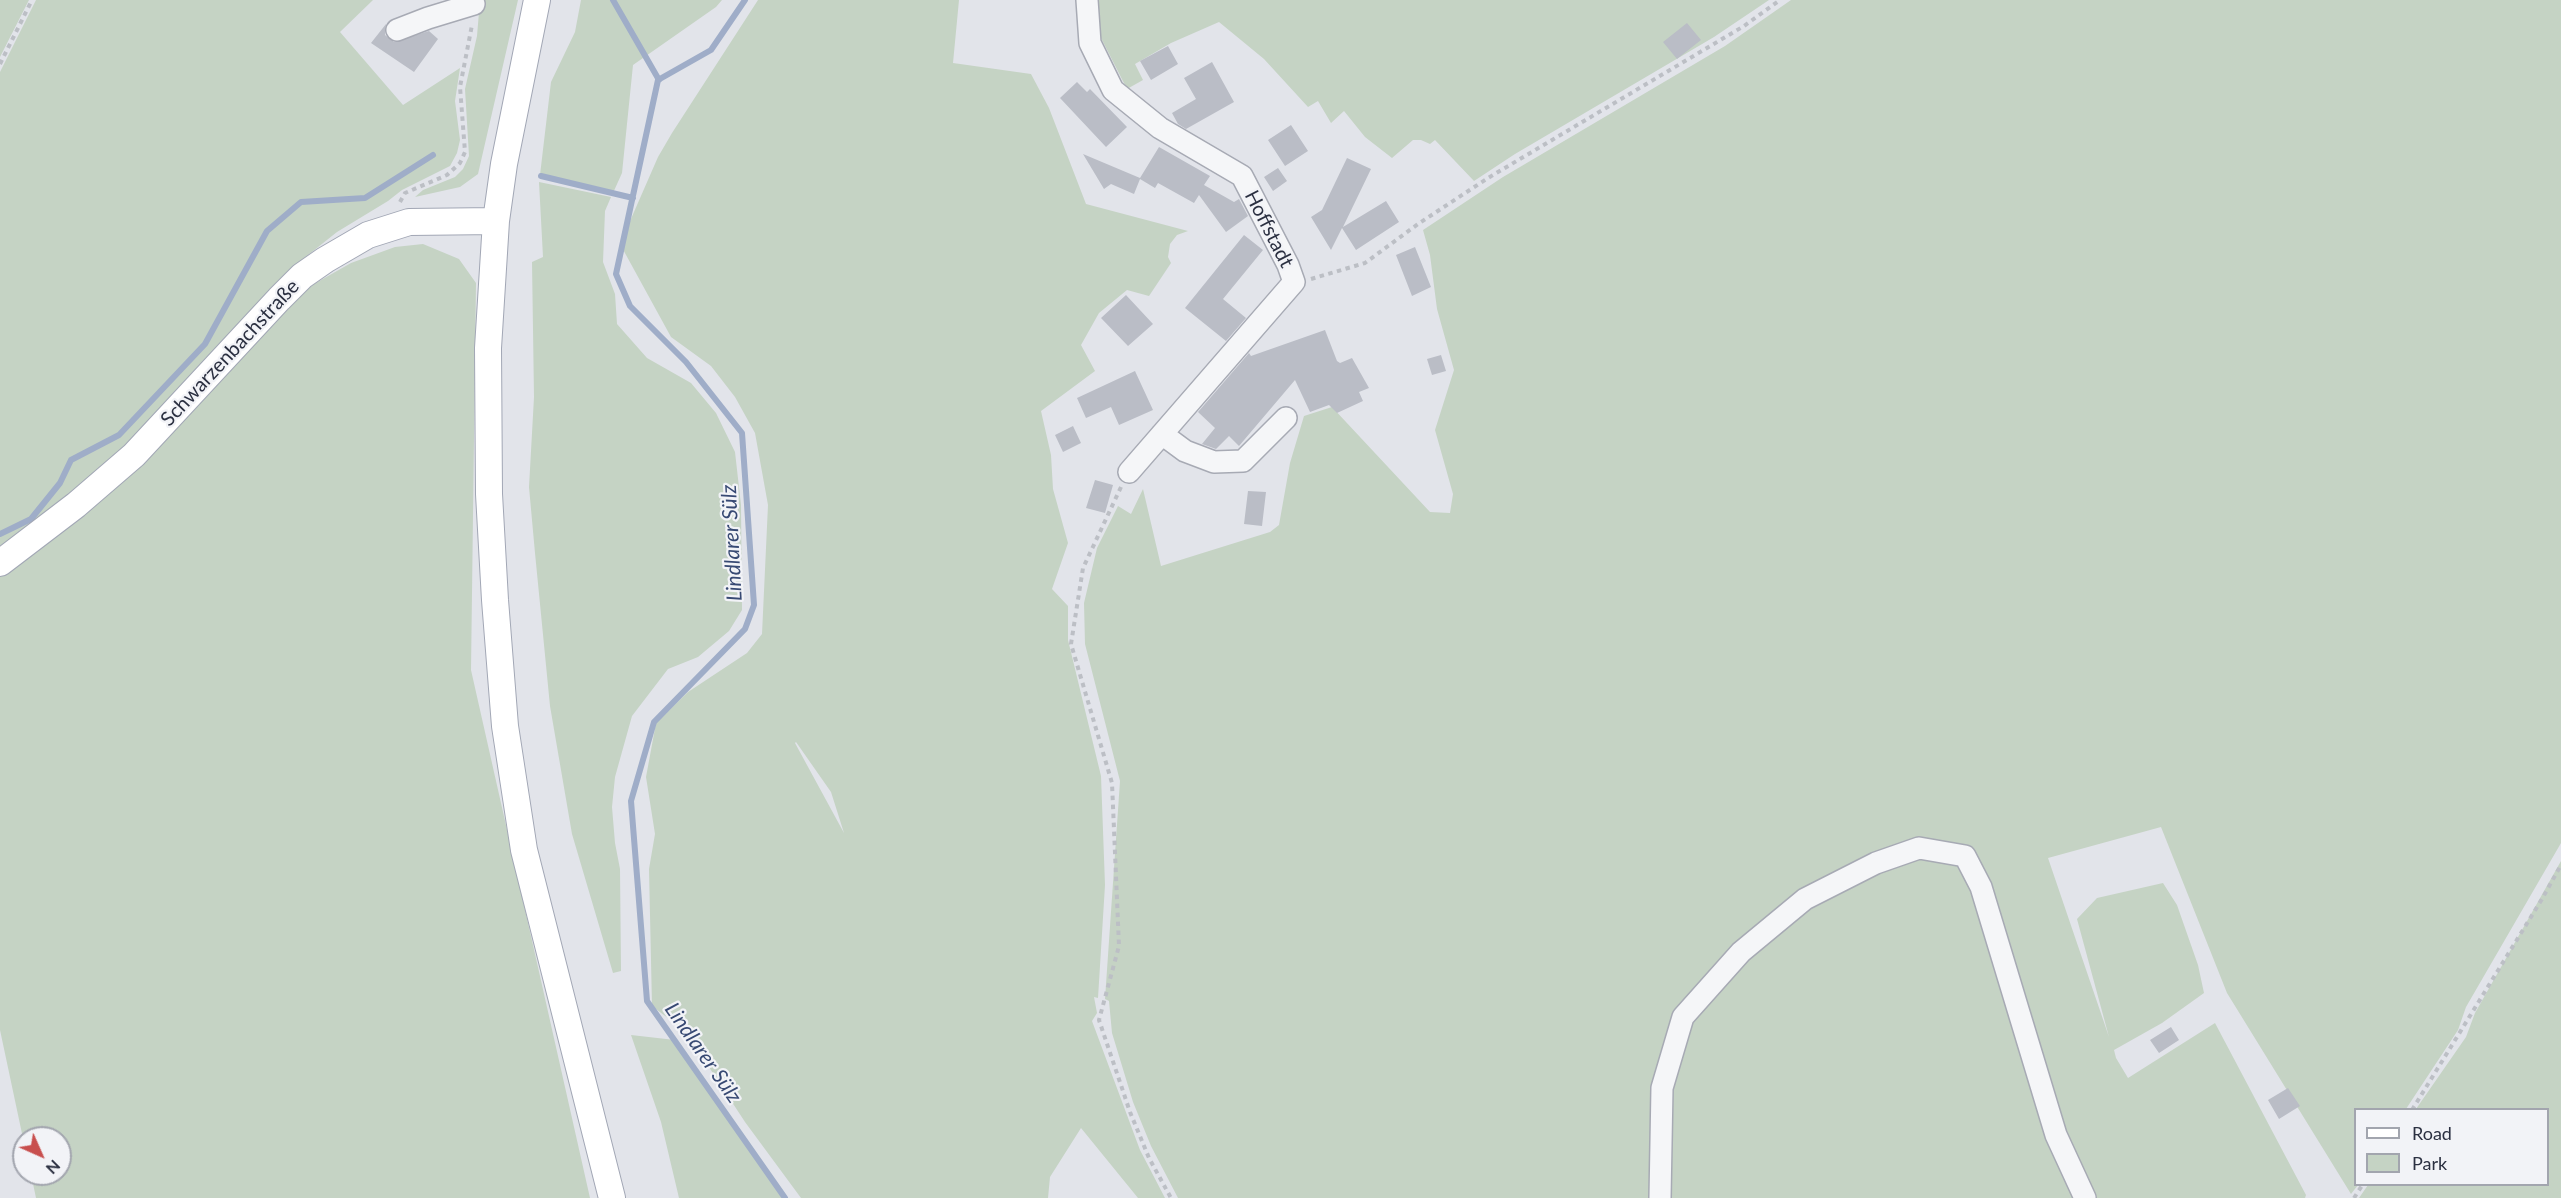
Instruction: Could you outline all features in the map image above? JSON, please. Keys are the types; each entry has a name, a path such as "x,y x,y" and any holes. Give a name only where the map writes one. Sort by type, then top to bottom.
{"main road":[{"path":"537,0 504,164 496,221 488,348 489,494 505,726 524,850 612,1198"},
{"name":"Schwarzenbachstraße","path":"0,563 68,513 134,455 303,276 345,247 383,229 409,222 496,221"}],"street":[{"name":"Hoffstadt","path":"1088,0 1090,43 1113,90 1160,128 1242,176 1288,265 1294,282 1129,472"},
{"path":"397,30 474,4"},
{"path":"1162,434 1185,451 1214,462 1243,461 1286,418"},
{"path":"1660,1198 1662,1088 1683,1017 1741,952 1805,899 1876,863 1919,848 1965,856 1981,887 2056,1134 2085,1198"}],"path":[{"path":"0,64 32,0"},
{"path":"1294,282 1324,276 1365,263 1418,224 1488,178 1744,26 1780,0"},
{"path":"383,229 405,193 447,175 460,163 465,152 460,87 471,38 474,4"},
{"path":"1129,472 1083,568 1071,644 1112,783 1119,946 1099,1020 1130,1112 1149,1158 1171,1198"},
{"path":"2413,1108 2512,950 2561,864"}],"green space":[{"path":"0,0 29,0 0,57"},
{"path":"36,0 373,0 340,32 403,105 460,68 455,101 460,140 457,153 450,166 402,190 337,232 298,263 141,433 83,485 0,552 0,72"},
{"path":"480,0 518,0 478,174 460,187 415,197 423,190 455,177 463,169 469,156 465,89 477,36"},
{"path":"581,0 722,0 716,7 633,65 622,173 613,193 540,175 551,82 575,32"},
{"path":"758,0 959,0 953,63 1031,74 1049,108 1086,204 1188,231 1177,235 1170,244 1168,257 1171,263 1149,296 1127,290 1099,313 1081,345 1095,371 1041,411 1051,455 1053,489 1068,543 1052,589 1068,606 1068,640 1101,776 1105,885 1098,998 1094,997 1097,1013 1092,1021 1140,1150 1165,1198 1138,1198 1081,1128 1050,1177 1048,1198 801,1198 745,1122 686,1032 652,1006 649,869 655,834 646,777 656,723 688,692 747,653 762,634 768,505 755,433 735,397 711,366 671,337 620,244 658,157","holes":["796,742 831,792 844,833"]},
{"path":"1089,0 1769,0 1714,37 1515,154 1474,181 1435,140 1430,144 1421,140 1413,140 1392,158 1365,137 1344,111 1331,123 1318,101 1308,107 1264,59 1219,22 1171,43 1135,64 1143,80 1127,89 1101,38"},
{"path":"1791,0 2561,0 2561,843 2466,1007 2458,1030 2407,1108 2354,1108 2354,1186 2357,1186 2351,1194 2227,993 2161,827 2048,858 2109,1037 2077,919 2097,898 2163,883 2177,905 2198,965 2204,993 2162,1023 2114,1050 2116,1058 2128,1078 2215,1023 2306,1195 2305,1198 1178,1198 1151,1146 1133,1102 1112,1033 1109,1001 1105,999 1120,781 1085,644 1084,603 1097,548 1118,506 1131,514 1143,489 1161,566 1270,532 1279,525 1290,463 1304,416 1332,407 1430,512 1450,513 1453,494 1435,430 1454,370 1437,309 1430,255 1423,230 1503,177 1725,46"},
{"path":"539,182 611,197 605,211 603,262 615,294 617,324 647,358 691,383 716,413 735,452 741,505 742,610 729,631 698,657 668,669 632,716 615,777 612,807 620,869 621,971 613,973 572,834 550,706 535,553 529,487 534,397 532,262 543,257"},
{"path":"423,244 459,259 476,283 471,670 590,1198 36,1198 34,1186 72,1186 72,1126 20,1126 0,1030 0,576 44,545 279,313 314,284 351,263 395,247"},
{"path":"2561,861 2561,1198 2359,1198 2367,1186 2549,1186 2549,1108 2417,1108 2466,1037 2475,1013"},
{"path":"631,1035 675,1040 738,1133 786,1198 679,1198 661,1122"}],"building":[{"path":"1687,23 1701,40 1677,59 1663,42"},
{"path":"386,24 385,35 394,42 429,31 438,39 414,72 371,43"},
{"path":"1168,46 1178,64 1151,80 1140,61"},
{"path":"1212,62 1234,102 1186,129 1178,124 1172,113 1196,99 1184,78"},
{"path":"1077,82 1087,92 1090,89 1127,127 1106,147 1060,98"},
{"path":"1291,125 1308,151 1285,166 1268,140"},
{"path":"1159,147 1210,176 1204,185 1234,202 1239,199 1248,216 1226,232 1199,195 1194,203 1158,183 1155,188 1140,179 1134,194 1111,184 1104,189 1083,154 1140,178"},
{"path":"1347,158 1371,169 1343,227 1386,201 1399,222 1356,250 1342,228 1331,250 1311,217 1322,210"},
{"path":"1278,168 1287,181 1273,191 1264,177"},
{"path":"1244,235 1263,250 1223,299 1246,318 1226,341 1185,308"},
{"path":"1415,247 1431,287 1412,296 1396,255"},
{"path":"1126,295 1153,324 1128,346 1101,318"},
{"path":"1325,330 1337,361 1340,363 1352,358 1369,388 1359,392 1363,401 1337,413 1329,405 1310,412 1295,380 1239,446 1229,436 1216,449 1202,444 1215,428 1198,412 1249,353 1251,356"},
{"path":"1441,355 1446,371 1432,375 1427,359"},
{"path":"1135,371 1153,410 1119,425 1111,407 1086,418 1077,398"},
{"path":"1073,426 1081,443 1063,452 1055,435"},
{"path":"1095,480 1113,485 1105,513 1086,508"},
{"path":"1248,491 1266,492 1262,526 1244,524"},
{"path":"2171,1027 2179,1040 2159,1053 2150,1040"},
{"path":"2288,1088 2300,1106 2279,1119 2268,1100"}],"waterway":[{"path":"613,0 659,80"},
{"name":"Lindlarer Sülz","path":"745,0 711,50 658,80 616,274 630,306 686,362 742,433 754,605 745,629 654,722 631,801 647,1001 785,1198"},
{"path":"0,534 31,519 60,483 71,460 119,435 205,344 267,231 301,202 365,198 433,155"},
{"path":"541,176 633,198"}]}
